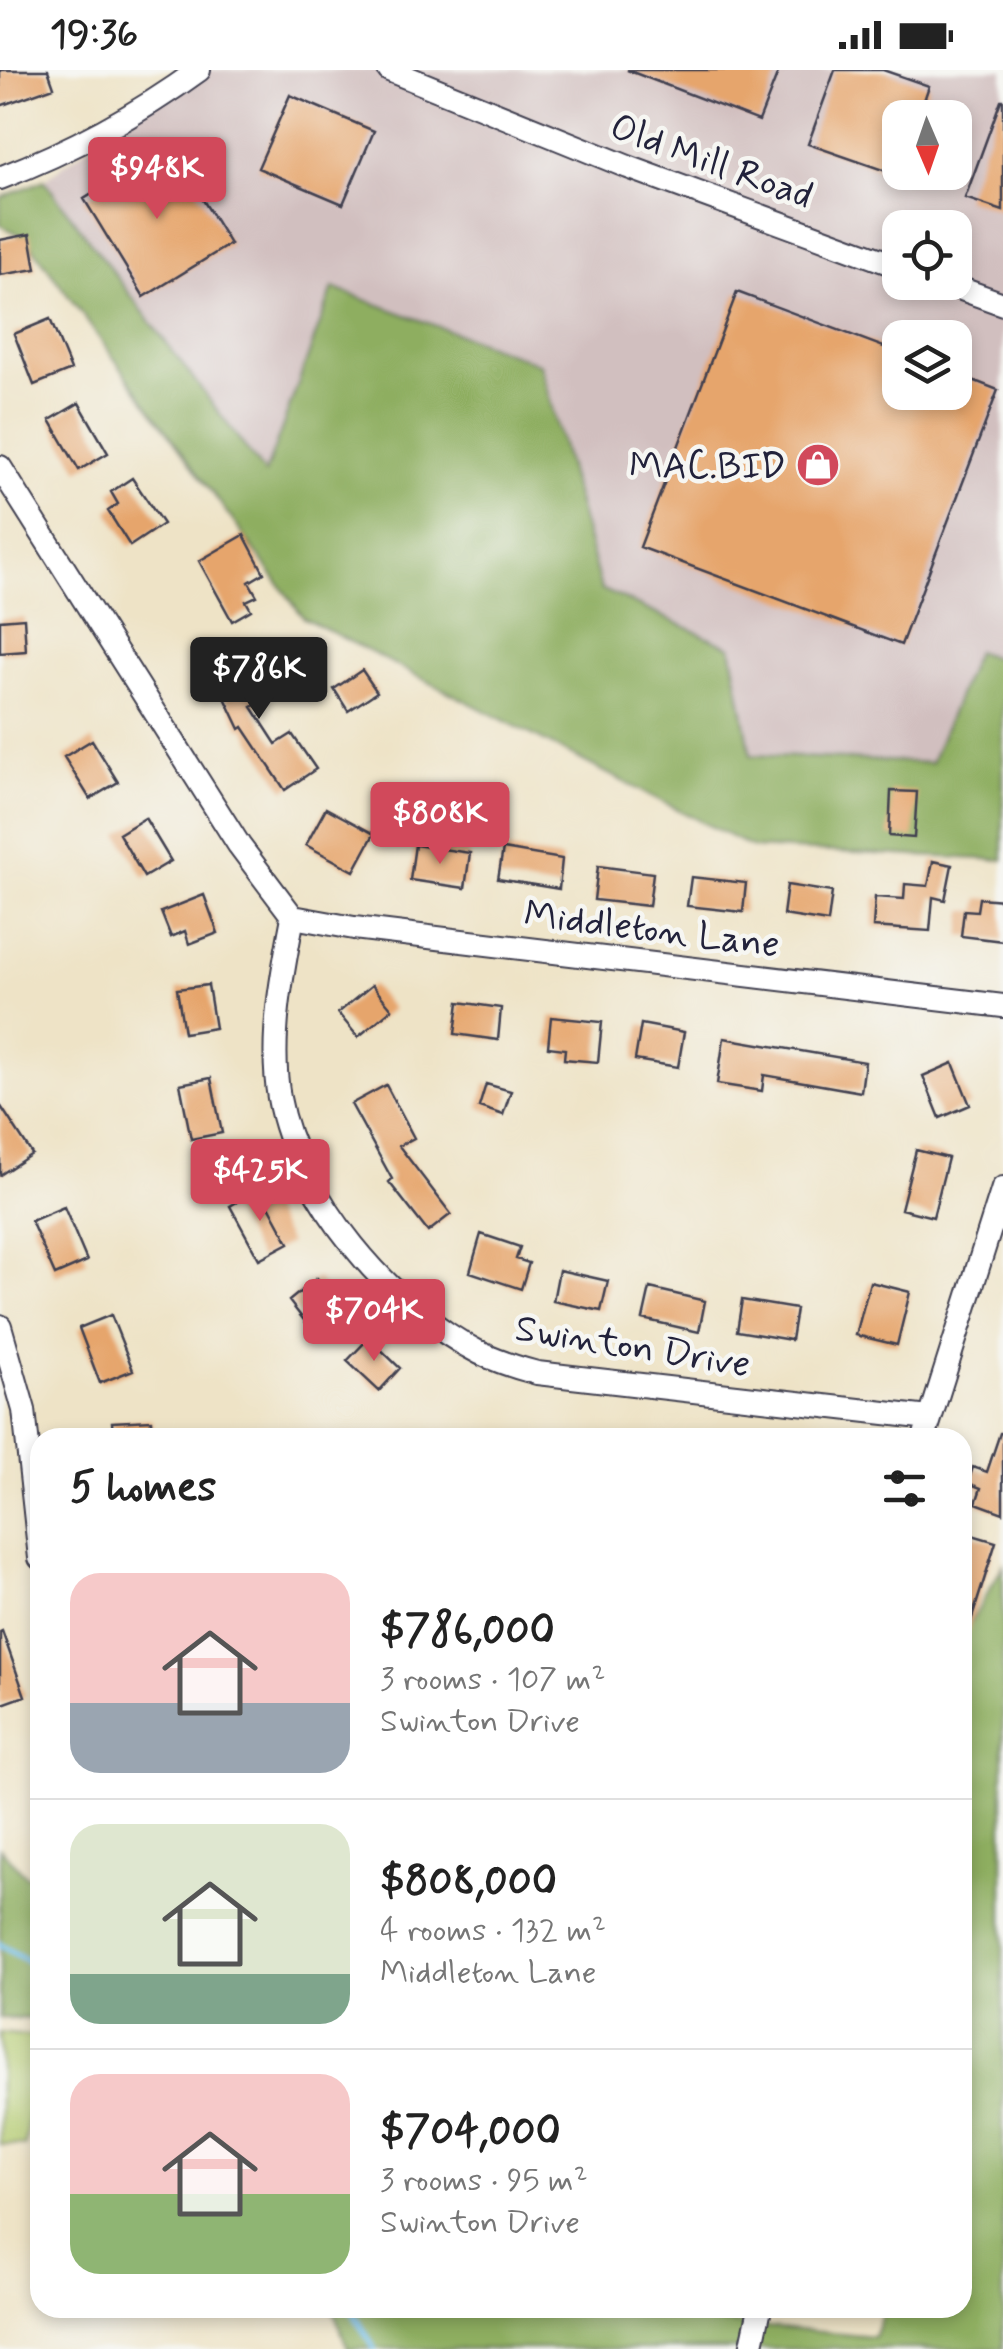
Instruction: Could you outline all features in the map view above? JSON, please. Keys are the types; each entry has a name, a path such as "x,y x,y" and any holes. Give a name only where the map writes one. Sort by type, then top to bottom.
{"street":[{"path":"0,178 90,140 199,70"},
{"name":"Old Mill Road","path":"388,70 628,167 882,261"},
{"path":"972,293 1003,304"},
{"path":"0,467 239,845 293,916"},
{"name":"Middleton Lane","path":"293,916 374,931 1003,1006"},
{"name":"Swinton Drive","path":"293,916 282,976 276,1054 289,1137 306,1176 343,1231 428,1319 480,1353 538,1373 927,1428"},
{"path":"927,1428 1003,1188"},
{"path":"0,1326 24,1410 30,1466"},
{"path":"751,2349 758,2318"}],"shaded area":[{"path":"191,70 1003,70 1003,661 976,651 931,763 751,755 731,647 601,590 540,364 265,474 44,180"}],"green space":[{"path":"44,180 265,474 333,288 540,364 601,589 731,647 751,755 931,763 976,651 1003,661 1003,860 753,848 304,618 26,238 0,225 0,198"},
{"path":"1003,1566 1003,2349 348,2349 336,2318 676,2318 874,2337 881,2318 972,2318 972,1620"},
{"path":"0,1848 30,1877 30,2019 0,2018"},
{"path":"0,2033 30,2036 25,2146 0,2144"}],"building":[{"path":"0,70 48,70 54,87 0,106"},
{"path":"627,70 779,70 759,121"},
{"path":"835,70 883,70 929,86 924,100 882,100 882,170 808,144"},
{"path":"290,95 374,131 343,204 258,168"},
{"path":"1003,100 1003,211 965,198 968,190 972,190 972,179"},
{"path":"170,146 230,244 144,297 84,199"},
{"path":"30,234 36,269 0,275 0,240"},
{"path":"737,292 882,346 882,410 972,410 972,380 998,390 901,645 640,547"},
{"path":"50,319 71,370 34,385 14,334"},
{"path":"79,403 108,453 79,470 50,420"},
{"path":"132,478 163,524 130,546 108,511 118,504 111,492"},
{"path":"244,535 264,573 249,582 257,596 246,601 251,610 232,621 199,561"},
{"path":"24,618 26,651 0,653 0,620"},
{"path":"237,651 262,702 252,707 276,744 292,734 316,769 285,790 243,727 240,729 209,664"},
{"path":"362,670 377,692 348,711 334,689"},
{"path":"92,740 118,782 90,799 64,757"},
{"path":"891,791 917,792 914,838 889,836"},
{"path":"326,808 374,834 354,871 306,845"},
{"path":"145,818 171,861 144,877 119,834"},
{"path":"415,845 470,853 465,888 410,880"},
{"path":"503,849 562,859 559,889 498,879"},
{"path":"933,861 952,865 945,900 933,897 930,931 873,927 875,897 904,899 905,884 928,886"},
{"path":"598,866 653,873 649,906 594,900"},
{"path":"691,877 746,883 743,912 687,906"},
{"path":"787,885 832,892 828,922 783,915"},
{"path":"204,895 218,933 189,944 185,931 171,937 161,912"},
{"path":"979,898 1003,900 1003,941 961,936 964,910 977,911"},
{"path":"208,985 215,1028 184,1033 177,989"},
{"path":"372,985 392,1009 358,1037 338,1013"},
{"path":"459,1002 501,1008 498,1040 455,1034"},
{"path":"551,1017 602,1022 598,1062 564,1059 565,1049 548,1047"},
{"path":"641,1024 684,1032 678,1067 635,1060"},
{"path":"724,1038 865,1062 861,1092 764,1075 762,1091 717,1084"},
{"path":"953,1063 970,1105 940,1118 923,1076"},
{"path":"211,1078 222,1133 191,1139 180,1084"},
{"path":"486,1084 511,1091 503,1115 479,1107"},
{"path":"386,1085 414,1138 399,1146 451,1214 428,1232 389,1182 392,1179 351,1104"},
{"path":"0,1105 32,1154 0,1175"},
{"path":"916,1150 948,1158 933,1217 901,1209"},
{"path":"260,1189 289,1243 259,1259 230,1206"},
{"path":"64,1207 87,1261 55,1275 31,1221"},
{"path":"481,1234 520,1247 516,1259 529,1263 521,1289 470,1272"},
{"path":"559,1270 608,1281 601,1311 553,1301"},
{"path":"317,1278 345,1314 317,1337 289,1301"},
{"path":"870,1282 910,1292 897,1345 856,1335"},
{"path":"650,1288 705,1301 699,1332 643,1319"},
{"path":"742,1300 796,1309 791,1340 737,1331"},
{"path":"111,1315 133,1370 100,1383 79,1328"},
{"path":"369,1338 400,1368 379,1391 347,1361"},
{"path":"152,1420 152,1428 112,1428 112,1422"},
{"path":"1003,1433 1003,1513 976,1503 981,1488 972,1485 973,1467 987,1472"},
{"path":"972,1535 996,1542 972,1618"},
{"path":"0,1632 25,1696 0,1705"}],"waterway":[{"path":"0,1945 30,1962"},
{"path":"357,2318 374,2349"}],"place":[{"name":"MAC.BID","path":"818,465"}]}
